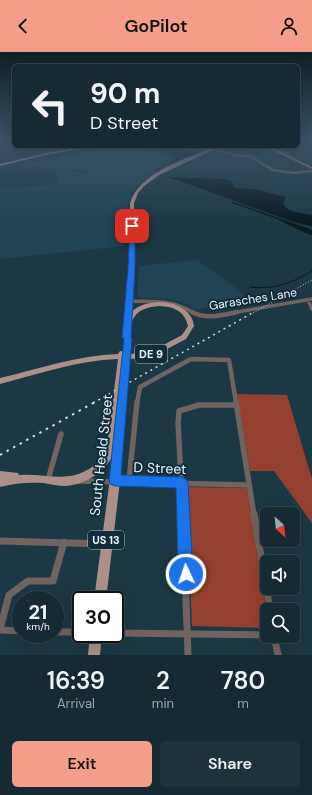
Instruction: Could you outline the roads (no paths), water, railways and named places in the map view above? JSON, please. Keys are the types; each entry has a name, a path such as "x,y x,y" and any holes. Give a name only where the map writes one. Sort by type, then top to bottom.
{"main road":[{"name":"South Heald Street","path":"101,591 115,480 115,443 132,268 131,214 134,197 143,185 154,176 173,167"},
{"name":"DE 9","path":"0,376 20,376 84,360 104,357 152,354 184,337 191,326 190,318 183,311 174,306 163,304 141,308 134,313 127,325"},
{"path":"0,381 20,376"},
{"name":"South Heald Street","path":"65,481 80,478 98,468 107,458 115,443"},
{"path":"0,475 45,479"},
{"name":"D Street","path":"0,483 10,480 45,479 65,481"},
{"path":"94,655 95,643"}],"street":[{"path":"268,167 273,170 294,173 312,171"},
{"path":"310,300 312,309"},
{"name":"Garasches Lane","path":"129,301 172,302 183,306 194,314 216,316 310,300"},
{"path":"129,481 138,392 140,387 191,359 229,360 269,603"},
{"path":"188,655 182,482 178,423 179,411 186,407 196,405 236,405"},
{"path":"45,479 60,434"},
{"name":"D Street","path":"65,481 115,480 249,485"},
{"path":"0,541 106,544"},
{"path":"12,631 0,630 9,595 28,581 54,581 64,542"},
{"path":"124,633 260,635"},
{"path":"275,643 278,655"}],"waterway":[{"path":"250,287 259,288 282,285 312,271"}],"railway":[{"path":"253,313 312,280"},
{"path":"93,403 254,312"},
{"path":"0,455 95,402"}]}
